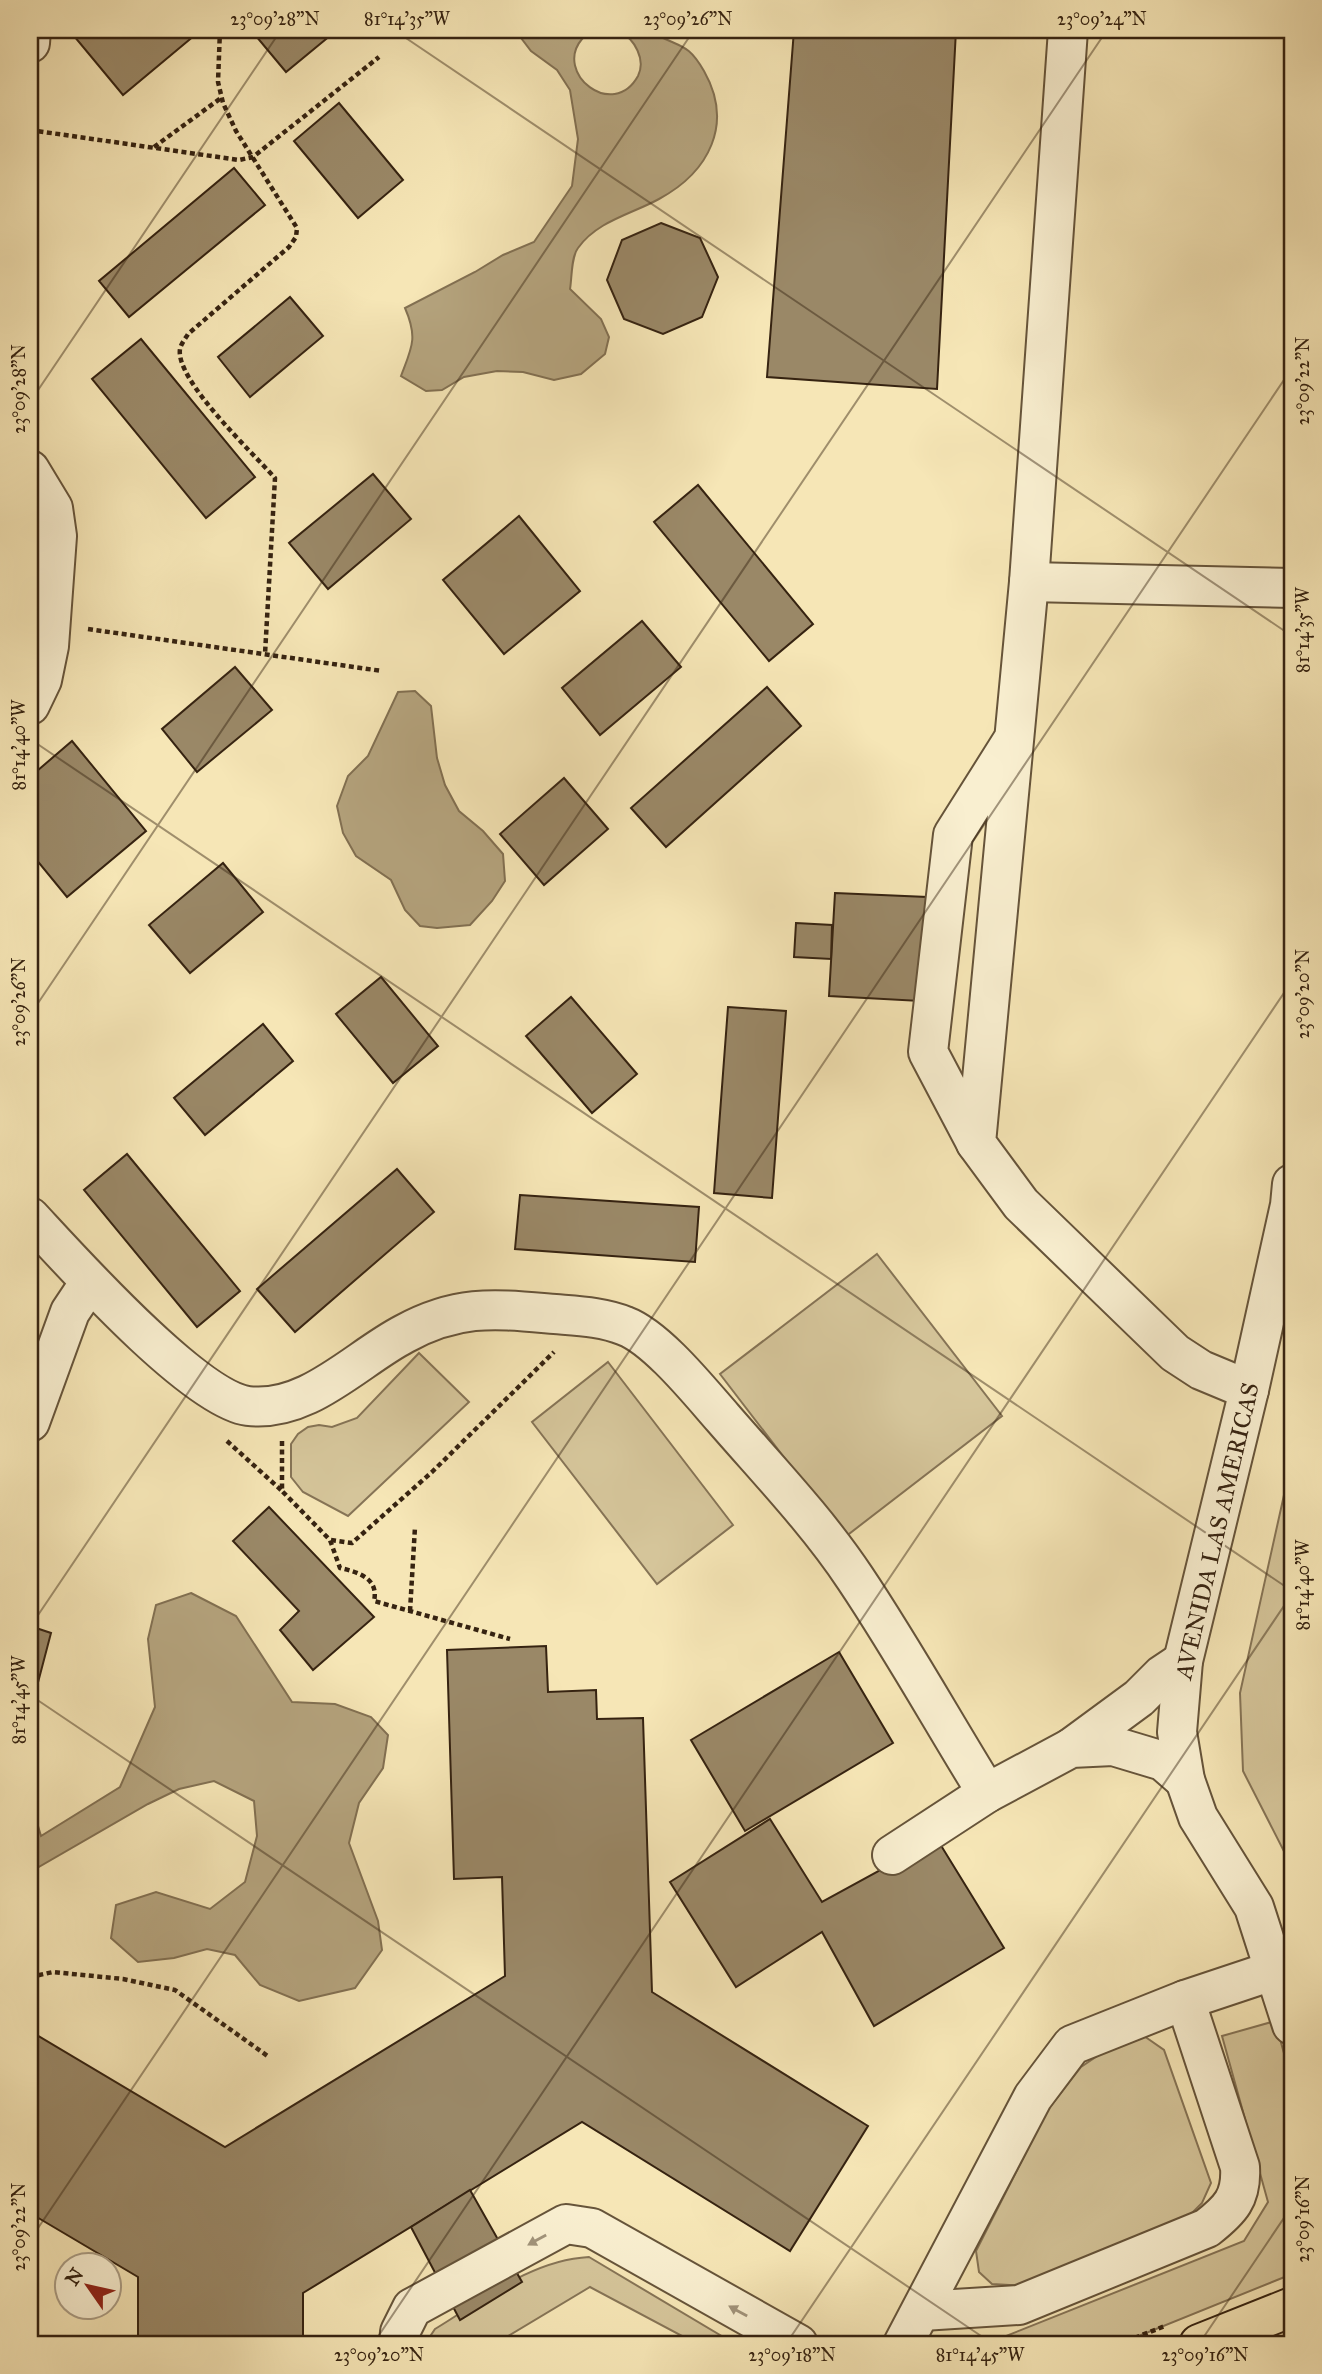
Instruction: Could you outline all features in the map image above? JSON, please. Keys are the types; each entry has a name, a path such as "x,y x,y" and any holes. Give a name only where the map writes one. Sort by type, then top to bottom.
{"main road":[{"path":"1199,2344 1292,2307"}],"street":[{"path":"30,43 31,30"},
{"path":"976,1143 1029,582 1068,30"},
{"path":"30,470 53,508 57,536 49,646 42,680 30,705"},
{"path":"1029,582 1292,588"},
{"path":"1014,739 953,835 928,1052 976,1143 1021,1203 1175,1353 1201,1370 1249,1390"},
{"name":"AVENIDA LAS AMERICAS","path":"1292,1184 1290,1205 1249,1390 1183,1661 1178,1732 1185,1780 1198,1817 1254,1907 1292,2025"},
{"path":"30,1217 90,1282 187,1372 220,1395 247,1406 283,1403 320,1389 401,1335 435,1318 486,1308 590,1317 627,1326 657,1347 705,1397 817,1528 855,1577 987,1793"},
{"path":"30,1422 70,1312 90,1282"},
{"path":"892,1856 987,1793 1071,1748 1139,1698 1162,1675 1183,1661"},
{"path":"1071,1748 1113,1746 1163,1761 1185,1780"},
{"path":"903,2344 1033,2097 1072,2045 1185,2000 1275,1970"},
{"path":"922,2311 1019,2305 1207,2228 1225,2214 1237,2197 1241,2182 1240,2167 1185,2000"},
{"path":"399,2344 400,2332 412,2308 566,2224 592,2228 798,2344"}],"path":[{"path":"220,30 218,82 221,97 236,131 297,228 296,237 289,247 188,334 180,348 182,364 192,387 275,478 265,654"},
{"path":"30,130 239,160 253,157 379,57"},
{"path":"153,147 221,97"},
{"path":"50,623 382,671"},
{"path":"330,1540 352,1543 432,1472 590,1317"},
{"path":"282,1491 282,1437 301,1414 306,1395"},
{"path":"227,1441 330,1540 340,1568 360,1573 370,1580 376,1592 374,1601 510,1639"},
{"path":"410,1611 415,1527"},
{"path":"30,1977 53,1972 123,1979 175,1990 269,2056"}],"shaded area":[{"path":"647,29 685,48 699,63 713,91 717,110 712,145 703,161 677,188 595,231 578,248 573,262 570,289 601,319 609,337 605,354 581,374 554,380 523,372 497,371 464,377 442,390 426,391 401,376 412,342 405,308 503,255 534,242 572,186 578,139 570,90 557,70 531,51 515,30 601,30 582,39 575,52 575,65 580,78 602,93 615,94 627,89 638,76 641,63 638,50 630,39 619,31 603,30"},
{"path":"415,691 431,706 437,758 445,785 459,811 483,831 503,854 505,881 492,901 470,925 437,928 420,926 405,910 391,880 356,856 343,833 337,806 348,776 368,756 398,692"},
{"path":"877,1254 1002,1416 845,1537 720,1374"},
{"path":"419,1353 469,1402 348,1516 303,1492 291,1477 291,1444 298,1434 308,1427 332,1427 357,1418"},
{"path":"608,1362 733,1525 657,1584 532,1422"},
{"path":"1292,1459 1292,1867 1243,1771 1240,1693"},
{"path":"191,1593 236,1616 292,1702 335,1704 371,1717 388,1735 383,1768 359,1803 349,1843 378,1921 382,1950 355,1988 299,2001 260,1985 235,1955 207,1949 174,1958 138,1962 111,1938 116,1905 156,1892 210,1909 245,1882 257,1836 254,1801 214,1781 179,1789 148,1804 30,1872 30,1799 41,1836 120,1787 155,1707 148,1639 156,1605"},
{"path":"1275,2021 1292,2082 1292,2274 1119,2344 986,2344 1244,2241 1268,2202 1222,2036"},
{"path":"1144,2036 1164,2050 1211,2183 1202,2203 1190,2215 1026,2286 992,2284 979,2272 976,2251 1047,2111 1081,2067 1121,2040"},
{"path":"589,2257 735,2344 697,2344 590,2287 495,2344 425,2344 435,2329 508,2283 547,2265"}],"building":[{"path":"69,30 201,30 123,95"},
{"path":"251,30 337,30 286,72"},
{"path":"794,30 956,30 937,389 767,377"},
{"path":"339,103 403,180 358,218 294,141"},
{"path":"234,168 265,205 129,317 99,281"},
{"path":"661,223 700,238 718,277 702,317 663,334 624,319 607,280 622,240"},
{"path":"290,297 323,336 250,397 218,357"},
{"path":"141,339 255,477 206,518 92,379"},
{"path":"373,474 411,519 328,589 289,543"},
{"path":"698,485 813,624 769,661 654,522"},
{"path":"519,516 580,591 504,654 443,580"},
{"path":"642,621 681,667 600,735 562,688"},
{"path":"235,667 272,710 197,772 162,729"},
{"path":"767,687 801,726 666,847 631,808"},
{"path":"72,741 146,831 67,897 30,852 30,777"},
{"path":"564,778 608,829 544,885 500,834"},
{"path":"223,863 263,912 190,973 149,925"},
{"path":"835,893 927,897 920,1001 829,996"},
{"path":"796,923 832,925 831,959 794,957"},
{"path":"381,977 438,1046 393,1083 336,1014"},
{"path":"571,997 637,1074 592,1113 526,1036"},
{"path":"728,1007 786,1011 772,1198 714,1193"},
{"path":"263,1024 293,1061 205,1135 174,1098"},
{"path":"127,1154 240,1291 197,1327 84,1190"},
{"path":"397,1169 434,1212 295,1332 257,1289"},
{"path":"520,1195 699,1207 695,1262 515,1249"},
{"path":"269,1507 374,1617 313,1670 280,1630 299,1611 233,1541"},
{"path":"30,1626 51,1633 30,1713"},
{"path":"546,1646 548,1692 596,1690 597,1719 643,1718 652,1992 868,2126 790,2251 582,2122 303,2293 303,2344 138,2344 138,2277 122,2268 122,2252 96,2252 30,2213 30,2031 225,2147 505,1976 502,1877 454,1879 447,1650"},
{"path":"839,1652 893,1743 745,1831 691,1740"},
{"path":"770,1819 822,1902 937,1839 1004,1948 874,2026 822,1932 736,1987 670,1882"},
{"path":"470,2190 522,2282 460,2320 411,2227"}]}
